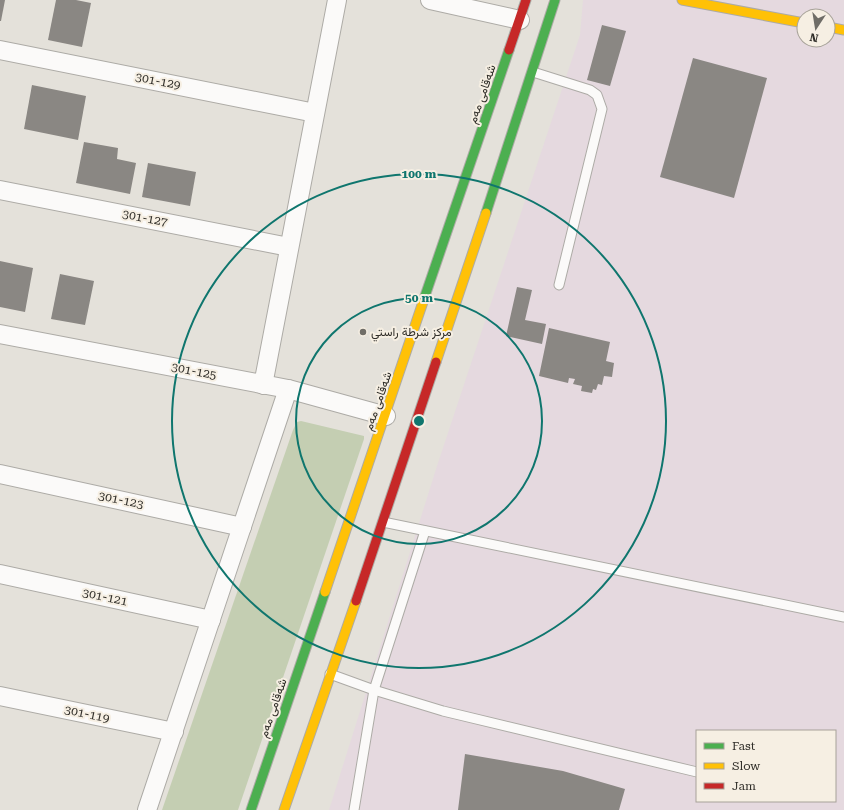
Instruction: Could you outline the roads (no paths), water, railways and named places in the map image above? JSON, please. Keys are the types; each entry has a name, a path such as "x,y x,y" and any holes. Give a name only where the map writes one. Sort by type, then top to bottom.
{"street":[{"path":"263,384 337,0"},
{"path":"430,0 520,20"},
{"name":"شەقامی مەم","path":"251,810 278,743 526,0"},
{"path":"284,810 300,750 330,674 383,522 533,72 555,0"},
{"path":"682,0 796,21"},
{"name":"301-129","path":"0,50 315,113"},
{"name":"301-127","path":"0,190 290,247"},
{"name":"301-125","path":"0,334 288,389 386,416"},
{"path":"147,810 288,389"},
{"name":"301-123","path":"0,474 242,527"},
{"name":"301-121","path":"0,574 211,620"},
{"name":"301-119","path":"0,696 174,732"}],"lane":[{"path":"533,72 590,90 597,95 602,109 559,285"},
{"path":"383,522 844,617"},
{"path":"354,810 374,690 425,531"},
{"path":"330,674 374,690 443,711 696,772"}],"place":[{"name":"مركز شرطة راستي","path":"363,332"}]}
